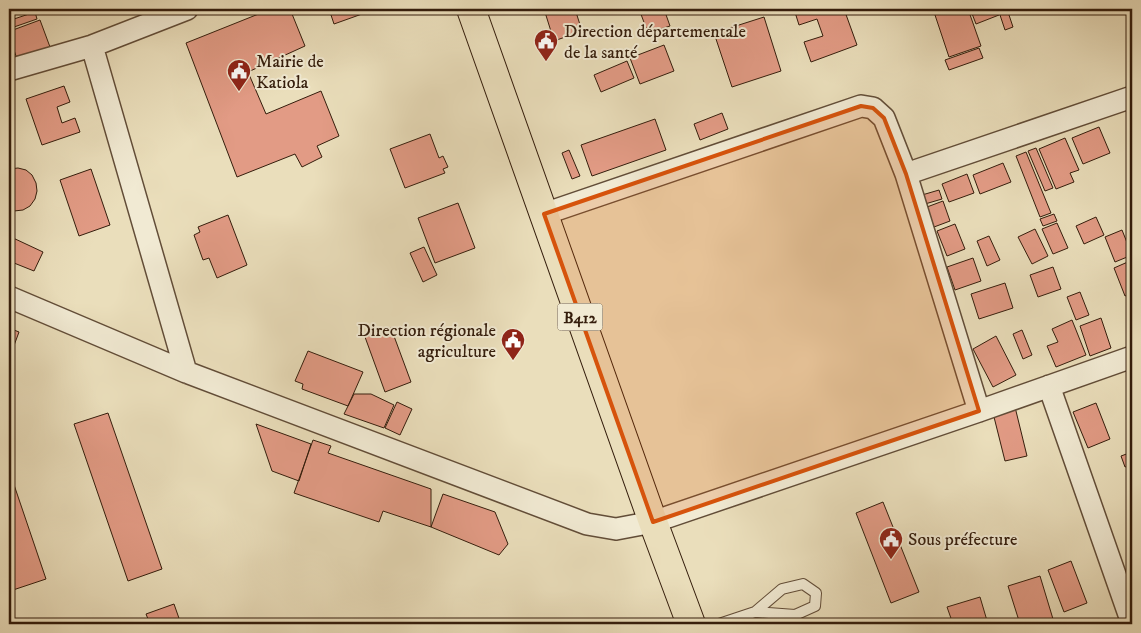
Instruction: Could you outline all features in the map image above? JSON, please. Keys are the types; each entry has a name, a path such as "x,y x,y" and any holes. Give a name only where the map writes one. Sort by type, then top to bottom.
{"main road":[{"name":"B412","path":"471,9 691,624"}],"street":[{"path":"9,70 92,46 136,18 187,9"},
{"path":"92,46 186,372"},
{"path":"906,174 1132,97"},
{"path":"544,214 861,106 873,108 884,118 906,174 979,411"},
{"path":"9,297 186,372 587,524 616,529 653,522 1132,357"},
{"path":"1049,386 1132,623"}],"lane":[{"path":"719,624 755,612 782,589 803,584 816,593 815,606 795,615 755,612"}],"highlighted area":[{"path":"861,106 873,108 884,118 906,174 979,411 653,522 544,214"}],"building":[{"path":"271,9 290,9 305,46 248,72 266,114 321,91 339,136 317,146 322,157 302,167 295,154 237,177 186,43"},
{"path":"329,9 376,9 334,24"},
{"path":"544,9 575,9 582,31 554,41"},
{"path":"639,9 664,9 670,26 648,33"},
{"path":"794,9 844,9 857,45 811,62 804,42 823,36 817,19 799,25"},
{"path":"933,9 968,9 981,46 949,57"},
{"path":"997,9 999,15 976,24 971,11"},
{"path":"998,9 1007,9 1013,27 1005,30"},
{"path":"35,12 37,19 14,27 11,20"},
{"path":"764,17 781,71 732,87 714,33"},
{"path":"40,20 50,47 17,59 9,35 14,33 13,30"},
{"path":"664,45 674,71 640,84 630,58"},
{"path":"979,48 983,58 949,70 945,60"},
{"path":"627,61 634,78 601,92 594,75"},
{"path":"64,86 70,102 57,107 62,123 75,118 80,132 42,145 26,99"},
{"path":"722,113 728,129 700,140 694,124"},
{"path":"655,119 666,150 592,176 581,145"},
{"path":"1099,127 1110,153 1083,164 1072,138"},
{"path":"430,134 439,158 443,156 448,167 443,169 445,173 405,188 390,149"},
{"path":"1065,138 1079,170 1070,173 1074,182 1056,189 1039,149"},
{"path":"1036,148 1053,188 1045,191 1028,151"},
{"path":"569,150 580,176 572,179 562,153"},
{"path":"1026,152 1051,213 1040,217 1016,156"},
{"path":"1003,163 1011,182 980,194 973,175"},
{"path":"18,168 26,170 32,175 37,191 35,199 30,206 23,210 14,211 9,209 9,169"},
{"path":"91,169 110,225 79,236 60,180"},
{"path":"967,174 974,193 949,202 942,184"},
{"path":"939,190 942,199 925,204 922,195"},
{"path":"943,201 950,221 934,227 927,207"},
{"path":"458,203 475,248 435,263 418,218"},
{"path":"1054,214 1057,221 1043,226 1040,219"},
{"path":"228,215 247,265 217,278 209,258 203,260 194,235 200,232 198,227"},
{"path":"1096,217 1104,235 1084,244 1076,226"},
{"path":"1057,223 1068,248 1053,254 1042,229"},
{"path":"955,224 965,249 947,256 937,231"},
{"path":"1035,229 1048,256 1032,264 1018,237"},
{"path":"1122,230 1132,255 1115,262 1105,237"},
{"path":"989,236 1000,260 987,266 977,241"},
{"path":"11,237 43,252 34,271 9,261 9,242"},
{"path":"424,247 437,275 423,282 410,253"},
{"path":"973,258 981,281 955,290 947,267"},
{"path":"1130,261 1132,267 1132,293 1125,296 1114,268"},
{"path":"1053,267 1061,289 1038,297 1030,275"},
{"path":"1005,283 1013,308 979,319 971,294"},
{"path":"1080,292 1089,315 1076,320 1067,297"},
{"path":"1101,318 1111,348 1090,356 1080,326"},
{"path":"1072,320 1086,355 1056,367 1047,346 1058,342 1052,329"},
{"path":"9,328 19,332 9,359"},
{"path":"391,328 411,382 385,392 365,337"},
{"path":"1022,330 1032,355 1023,359 1013,334"},
{"path":"996,336 1016,375 993,387 973,349"},
{"path":"308,351 363,372 348,406 302,389 303,384 295,381"},
{"path":"354,394 371,394 394,405 384,428 344,414"},
{"path":"397,402 412,409 400,435 385,428"},
{"path":"1096,403 1110,439 1088,448 1073,412"},
{"path":"1015,407 1027,456 1005,461 993,413"},
{"path":"108,413 162,569 128,581 74,424"},
{"path":"256,424 311,444 299,481 272,471"},
{"path":"313,440 331,446 328,453 431,489 431,527 383,511 379,522 294,493"},
{"path":"1132,452 1132,465 1125,467 1121,456"},
{"path":"9,470 46,579 13,590 9,579"},
{"path":"443,494 495,512 508,544 499,555 431,527"},
{"path":"883,502 919,592 891,603 856,513"},
{"path":"1071,561 1087,603 1064,612 1048,570"},
{"path":"1040,576 1053,619 1038,624 1020,624 1008,586"},
{"path":"980,597 988,624 953,624 947,607"},
{"path":"174,604 181,624 150,624 146,614"}],"place":[{"name":"Direction départementale de la santé","path":"546,62"},
{"name":"Mairie de Katiola","path":"239,92"},
{"name":"Direction régionale agriculture","path":"513,361"},
{"name":"Sous préfecture","path":"891,560"}]}
